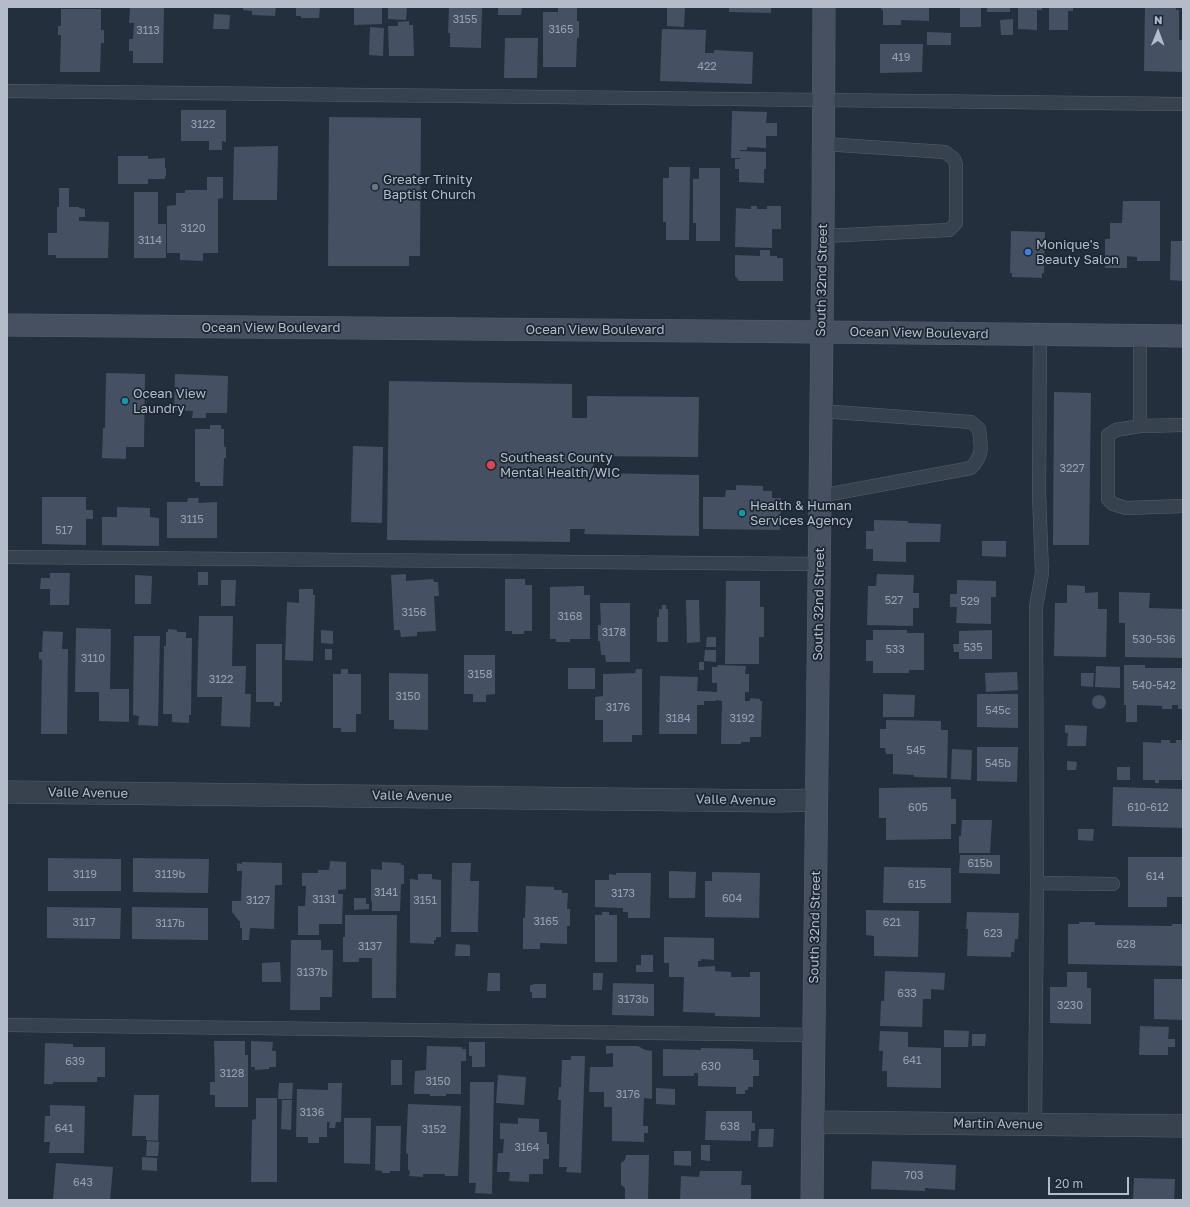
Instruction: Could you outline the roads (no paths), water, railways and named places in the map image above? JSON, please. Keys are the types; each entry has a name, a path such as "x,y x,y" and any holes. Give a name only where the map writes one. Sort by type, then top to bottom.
{"main road":[{"name":"South 32nd Street","path":"812,1200 824,144 824,7"},
{"name":"Ocean View Boulevard","path":"7,325 1183,336"}],"street":[{"name":"Valle Avenue","path":"7,792 778,801 816,800"},
{"name":"Martin Avenue","path":"813,1122 1183,1126"}],"lane":[{"path":"7,91 1183,104"},
{"path":"823,236 948,230 956,223 956,165 954,159 945,152 824,144"},
{"path":"1034,1124 1037,883 1036,607 1042,573 1039,494 1040,335"},
{"path":"1140,336 1140,426"},
{"path":"820,496 970,468 977,461 981,450 979,429 971,422 821,411"},
{"path":"1183,425 1140,426 1116,430 1108,436 1108,499 1113,504 1126,508 1183,506"},
{"path":"7,557 819,564"},
{"path":"1037,883 1113,884"},
{"path":"7,1025 814,1035"}],"place":[{"name":"Greater Trinity Baptist Church","path":"375,187"},
{"name":"Monique's Beauty Salon","path":"1028,252"},
{"name":"Ocean View Laundry","path":"125,401"},
{"name":"Southeast County Mental Health/WIC","path":"491,465"},
{"name":"Health & Human Services Agency","path":"742,513"}]}
